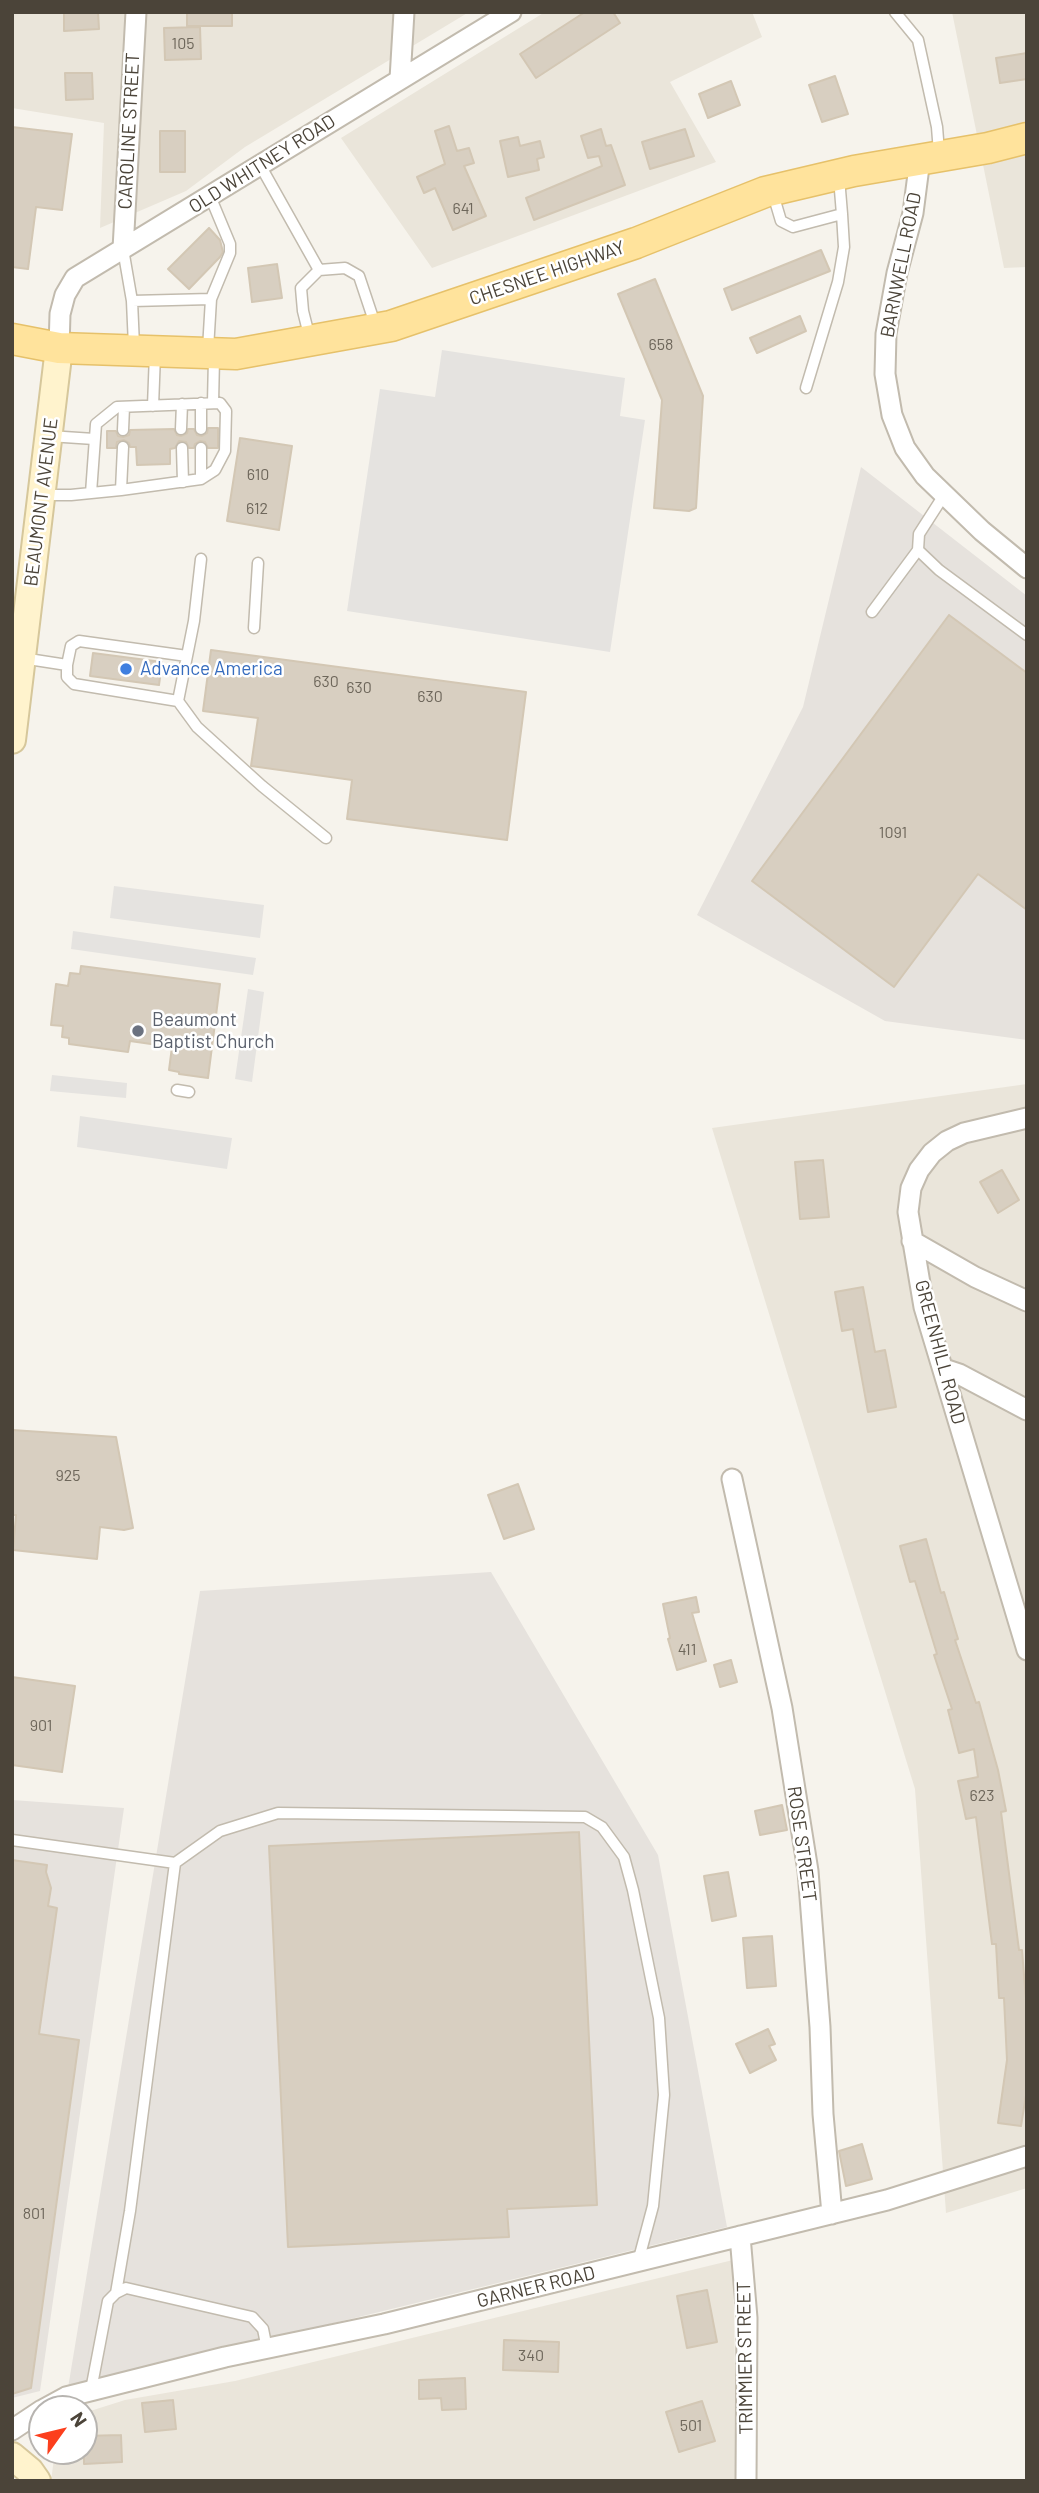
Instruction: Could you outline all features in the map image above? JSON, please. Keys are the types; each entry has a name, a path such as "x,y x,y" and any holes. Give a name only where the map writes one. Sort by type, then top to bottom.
{"main road":[{"name":"CHESNEE HIGHWAY","path":"12,340 59,348 236,354 376,328 467,301 636,243 771,191 838,174 1027,138"}],"street":[{"name":"CAROLINE STREET","path":"123,249 136,12"},
{"path":"400,79 404,12"},
{"name":"OLD WHITNEY ROAD","path":"59,348 60,314 65,295 75,278 511,12"},
{"name":"BARNWELL ROAD","path":"929,158 897,273 886,334 885,374 889,405 897,432 914,463 982,531 1027,568"},
{"name":"BEAUMONT AVENUE","path":"12,740 59,348"},
{"name":"GREENHILL ROAD","path":"1027,1118 964,1133 947,1140 919,1170 909,1200 912,1241 925,1307 1027,1650"},
{"path":"912,1241 975,1277 1027,1301"},
{"path":"944,1369 960,1374 1027,1410"},
{"name":"ROSE STREET","path":"732,1479 782,1708 808,1871 832,2214"},
{"name":"GARNER ROAD","path":"74,2395 267,2348 384,2324 832,2214 958,2179 1027,2156"},
{"name":"TRIMMIER STREET","path":"740,2236 747,2318 746,2481"},
{"name":"GARNER ROAD","path":"12,2430 28,2420"},
{"path":"12,2456 30,2471 37,2481"}],"lane":[{"path":"895,12 918,40 936,127 929,158"},
{"path":"260,164 319,270"},
{"path":"806,388 838,282 844,247 838,174"},
{"path":"771,191 781,221 793,227 842,214"},
{"path":"210,196 230,244 230,253 211,299 213,403"},
{"path":"123,249 153,405"},
{"path":"310,341 301,288 319,270 345,268 359,276 376,328"},
{"path":"132,301 211,299"},
{"path":"201,403 201,429"},
{"path":"41,495 91,493 121,490 201,479 215,470 225,451 226,411 220,403 117,407 96,424 91,493"},
{"path":"181,429 182,404"},
{"path":"123,430 124,407"},
{"path":"48,436 94,439"},
{"path":"121,490 122,447"},
{"path":"182,448 183,482"},
{"path":"201,448 201,479"},
{"path":"872,612 918,550 919,534 944,495"},
{"path":"918,550 939,570 1027,635"},
{"path":"178,701 194,621 201,559"},
{"path":"254,628 258,563"},
{"path":"187,656 79,641 71,646 67,677 74,684 178,701 206,735 262,786 326,838"},
{"path":"22,658 67,665"},
{"path":"177,1090 190,1092"},
{"path":"12,1840 175,1863 220,1831 278,1813 585,1817 602,1827 624,1857 659,2018 664,2095 653,2206 638,2262"},
{"path":"116,2293 130,2211 175,1863"},
{"path":"91,2391 108,2301 126,2288 252,2317 263,2329 267,2348"}],"shaded area":[{"path":"12,12 469,12 245,147 186,191 100,228 104,123 12,108"},
{"path":"545,12 752,12 762,37 670,82 716,162 432,268 341,138"},
{"path":"952,12 1027,12 1027,267 1004,268"},
{"path":"442,350 625,378 620,416 645,420 610,652 347,611 380,389 435,397"},
{"path":"861,467 1027,596 1027,1040 885,1021 697,915 803,707"},
{"path":"114,886 264,905 260,938 110,918"},
{"path":"73,931 256,958 253,975 71,949"},
{"path":"248,989 264,992 252,1082 235,1079"},
{"path":"52,1075 127,1083 126,1098 50,1091"},
{"path":"1027,1084 1027,2188 946,2213 915,1789 712,1128"},
{"path":"80,1116 232,1138 227,1169 77,1147"},
{"path":"491,1572 658,1855 727,2227 68,2388 200,1591"},
{"path":"12,1800 124,1808 40,2391 12,2398"},
{"path":"733,2260 737,2481 51,2481 53,2465 98,2465 98,2409 125,2400 235,2381"}],"building":[{"path":"64,12 98,12 99,29 64,31"},
{"path":"187,12 232,12 232,26 187,26"},
{"path":"585,12 613,12 620,23 536,78 520,54"},
{"path":"200,27 201,59 165,60 164,28"},
{"path":"1027,53 1027,79 1000,83 996,58"},
{"path":"65,73 92,73 93,99 66,100"},
{"path":"835,76 848,114 822,122 809,85"},
{"path":"731,81 740,105 708,118 699,94"},
{"path":"449,126 457,151 469,148 474,163 464,166 486,216 453,230 435,188 424,193 417,177 445,164 435,131"},
{"path":"12,127 72,134 62,210 36,207 28,269 12,267"},
{"path":"601,129 606,146 611,145 625,185 534,220 526,198 602,166 599,156 588,158 581,136"},
{"path":"685,129 694,156 650,169 642,142"},
{"path":"160,131 185,131 185,172 160,172"},
{"path":"518,137 520,146 540,141 544,157 537,159 539,170 508,177 500,141"},
{"path":"209,228 220,240 223,252 189,289 168,269"},
{"path":"821,250 830,271 732,310 724,289"},
{"path":"277,264 282,298 252,302 248,268"},
{"path":"655,279 703,396 696,508 689,511 654,508 662,400 618,294"},
{"path":"800,316 806,331 757,353 750,338"},
{"path":"208,428 218,428 218,448 208,448 205,442 200,441 194,448 189,448 186,442 179,441 175,448 170,449 170,464 137,465 136,447 130,447 124,440 117,442 116,448 107,448 107,431 116,431 118,436 123,437 129,435 130,430 174,429 177,435 181,436 187,433 188,429 194,429 197,435 202,436 207,433"},
{"path":"240,438 292,446 279,530 227,521"},
{"path":"949,615 1027,673 1027,910 978,874 894,987 752,881"},
{"path":"211,650 526,692 507,840 347,819 352,780 251,766 258,718 203,711"},
{"name":"Advance America","path":"93,653 162,662 159,685 90,676"},
{"name":"Beaumont Baptist Church","path":"81,966 220,984 208,1078 169,1070 172,1047 130,1041 128,1052 69,1044 69,1038 62,1037 63,1026 51,1025 56,984 68,986 70,973 80,974"},
{"path":"823,1160 829,1217 800,1219 795,1162"},
{"path":"1002,1170 1019,1200 998,1213 980,1182"},
{"path":"863,1287 875,1352 885,1350 896,1407 868,1412 853,1329 842,1331 835,1292"},
{"path":"12,1430 116,1437 133,1528 124,1530 100,1527 97,1559 13,1550 16,1515 12,1515"},
{"path":"518,1484 534,1529 504,1539 488,1495"},
{"path":"926,1539 941,1593 944,1592 958,1639 955,1640 976,1703 979,1702 1006,1811 1001,1812 1019,1950 1022,1950 1027,2012 1027,2089 1021,2126 998,2123 1007,2060 1004,1998 999,1998 996,1944 992,1944 976,1817 966,1819 958,1781 978,1777 974,1749 959,1753 948,1710 952,1709 934,1655 937,1654 915,1581 910,1582 900,1546"},
{"path":"696,1597 699,1612 692,1613 706,1661 677,1670 668,1639 670,1638 663,1604"},
{"path":"731,1660 737,1682 720,1687 714,1665"},
{"path":"12,1677 75,1686 62,1772 12,1765"},
{"path":"782,1805 787,1830 760,1835 755,1811"},
{"path":"579,1832 597,2205 507,2209 509,2237 288,2247 269,1846"},
{"path":"12,1860 47,1865 46,1872 51,1888 48,1906 57,1908 39,2034 79,2040 31,2388 12,2394"},
{"path":"728,1872 736,1916 712,1921 704,1876"},
{"path":"772,1936 776,1986 747,1988 743,1938"},
{"path":"768,2029 775,2044 769,2046 776,2060 750,2073 736,2044"},
{"path":"862,2144 872,2179 846,2186 839,2151"},
{"path":"707,2290 717,2342 687,2348 677,2296"},
{"path":"504,2340 559,2342 558,2372 503,2370"},
{"path":"465,2378 466,2409 442,2410 441,2398 419,2399 419,2380"},
{"path":"173,2400 176,2429 145,2432 142,2403"},
{"path":"702,2401 715,2441 679,2452 666,2412"},
{"path":"121,2435 122,2462 98,2463 98,2436"}],"place":[{"name":"Advance America","path":"126,669"},
{"name":"Beaumont Baptist Church","path":"138,1031"}]}
